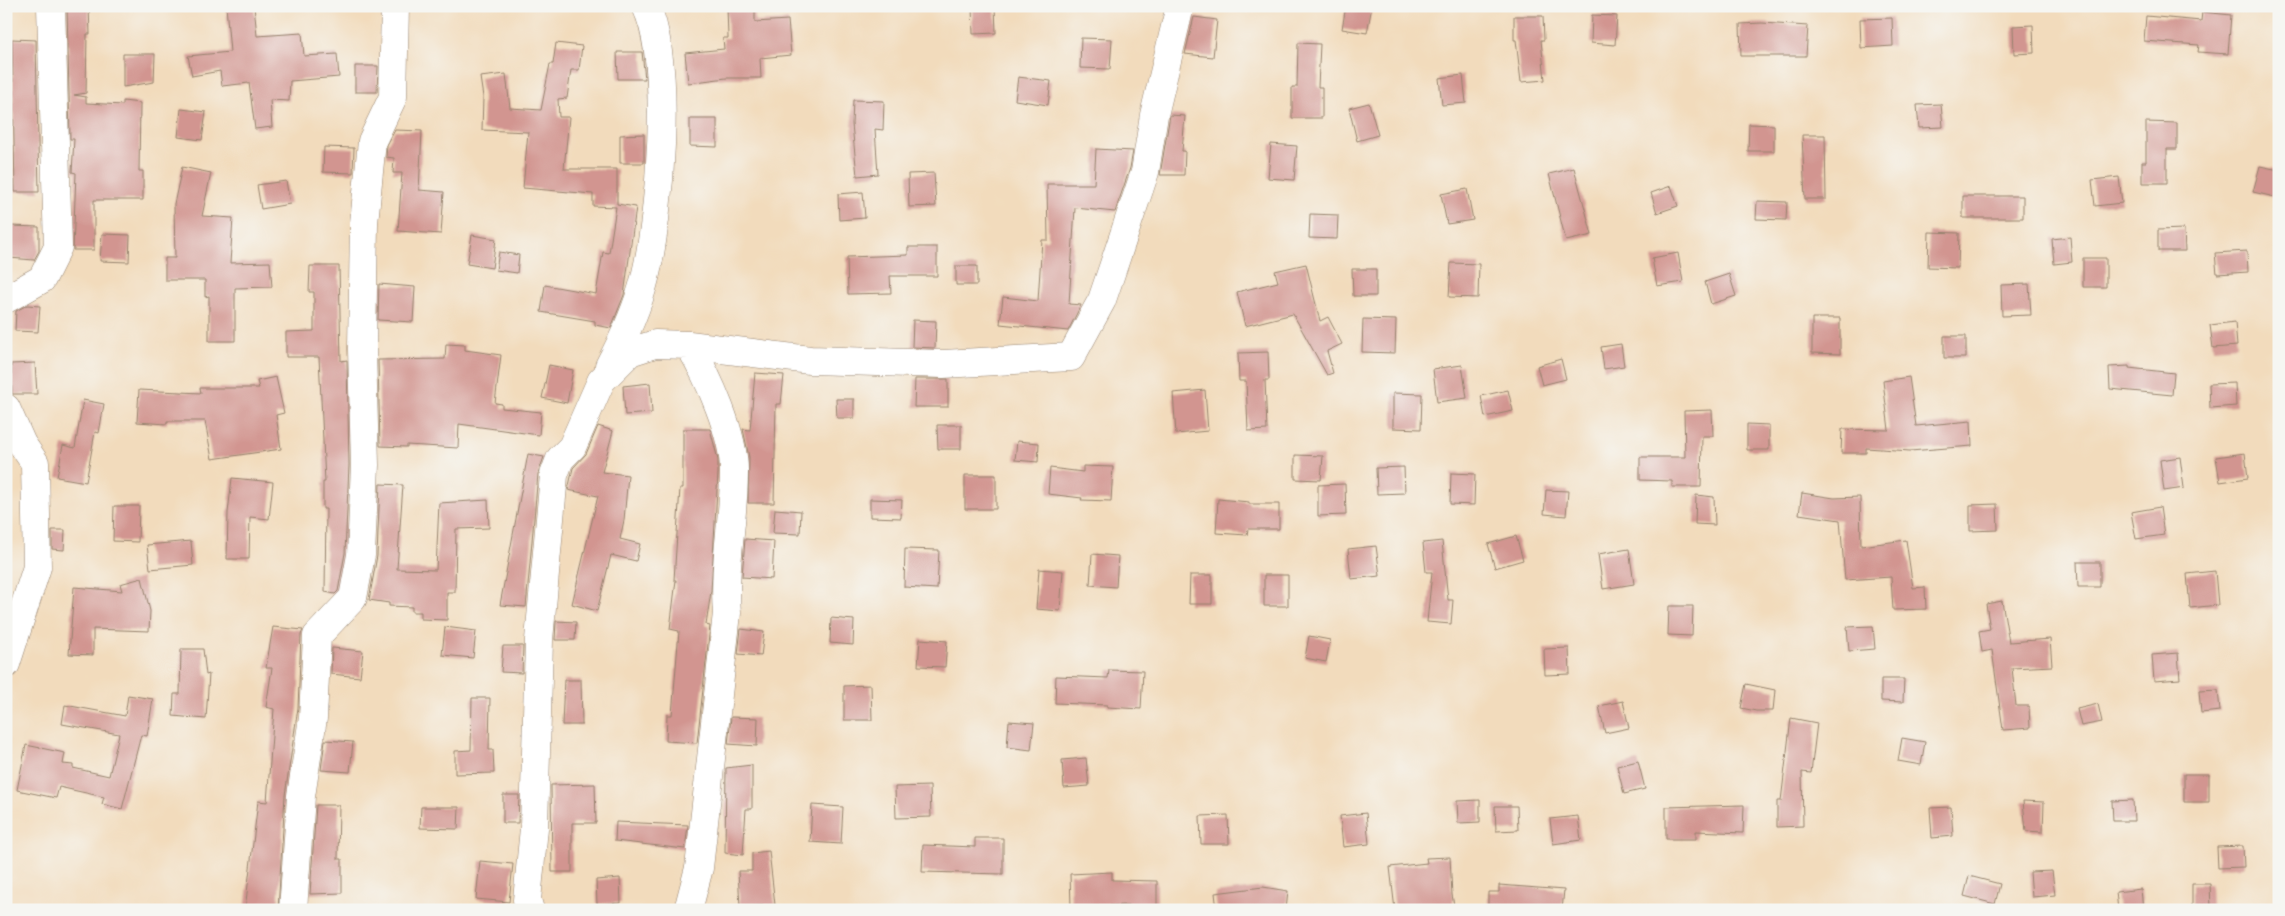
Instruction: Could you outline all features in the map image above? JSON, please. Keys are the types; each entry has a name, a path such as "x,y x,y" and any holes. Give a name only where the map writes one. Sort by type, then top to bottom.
{"street":[{"path":"6,300 42,279 58,247 51,6"},
{"path":"293,910 301,796 313,718 317,636 353,598 361,555 365,464 362,348 364,222 372,141 393,97 394,6"},
{"path":"530,910 527,900 534,828 539,640 554,475 560,459 572,447 601,381 628,329 645,279 654,227 660,161 658,52 646,6"},
{"path":"601,381 630,352 654,344 689,344 810,360 943,364 1071,357 1102,300 1145,172 1154,115 1180,6"},
{"path":"688,910 699,868 727,613 725,590 734,471 723,421 705,370 689,344"},
{"path":"6,408 22,444 35,463 37,567 6,664"},
{"path":"673,910 699,868"}],"building":[{"path":"67,6 89,6 90,34 87,34 86,93 74,95 86,97 86,103 123,105 123,101 140,103 139,171 143,171 143,200 94,200 94,250 73,250 76,173 72,172 74,139 70,139"},
{"path":"226,6 254,6 257,36 302,33 304,56 337,54 339,77 290,81 289,101 270,100 272,127 255,129 249,83 222,86 220,71 192,76 188,56 230,52"},
{"path":"727,6 755,6 755,22 788,20 791,55 760,58 761,78 726,78 688,83 685,53 724,49 723,38 728,38"},
{"path":"995,6 996,33 973,34 972,8"},
{"path":"1346,6 1372,6 1367,33 1342,29"},
{"path":"2202,12 2231,15 2228,54 2198,52 2199,45 2144,41 2146,16 2201,21"},
{"path":"1592,15 1617,16 1615,45 1591,43"},
{"path":"1514,16 1543,16 1544,40 1541,40 1545,80 1521,82 1516,40 1514,40"},
{"path":"1194,17 1217,20 1213,57 1185,54"},
{"path":"1892,18 1893,46 1861,48 1860,19"},
{"path":"1762,23 1808,26 1806,56 1741,56 1740,24"},
{"path":"2033,25 2034,53 2014,54 2013,26"},
{"path":"1081,38 1112,39 1110,69 1080,68"},
{"path":"12,39 36,40 39,192 15,192"},
{"path":"556,43 582,46 579,70 571,70 567,98 558,99 559,117 569,117 564,169 617,169 617,204 636,207 624,295 611,328 595,325 595,321 541,312 545,285 596,294 603,252 609,253 616,207 593,206 593,194 523,188 528,132 482,130 483,97 480,77 506,74 510,108 541,110 550,64 553,64"},
{"path":"1298,43 1320,44 1318,87 1322,87 1322,118 1292,118 1292,87 1297,87"},
{"path":"617,52 642,52 645,79 618,79"},
{"path":"123,54 155,54 154,82 123,87"},
{"path":"355,66 378,66 377,92 355,92"},
{"path":"1463,75 1466,103 1442,105 1439,78"},
{"path":"1018,77 1051,81 1048,105 1015,100"},
{"path":"853,100 884,101 883,130 875,129 878,174 857,176 852,124"},
{"path":"1369,103 1378,135 1357,141 1349,108"},
{"path":"1941,104 1943,127 1919,128 1917,105"},
{"path":"181,109 206,112 202,140 178,137"},
{"path":"1170,115 1185,116 1182,151 1185,151 1184,175 1160,175"},
{"path":"690,119 717,119 717,147 690,146"},
{"path":"2146,122 2177,123 2177,149 2167,149 2167,183 2142,183 2142,162 2146,162"},
{"path":"1749,124 1774,125 1774,151 1748,151"},
{"path":"395,130 422,131 419,190 444,192 441,234 398,231 402,173 393,173 394,158 386,157 387,145"},
{"path":"644,134 644,163 620,163 620,135"},
{"path":"1802,135 1825,135 1826,199 1805,199"},
{"path":"1271,144 1297,146 1294,180 1268,178"},
{"path":"324,147 354,148 353,173 323,172"},
{"path":"1096,149 1133,151 1130,168 1115,212 1075,208 1069,304 1081,305 1068,331 1000,324 1003,297 1038,301 1042,240 1048,240 1047,184 1094,184"},
{"path":"2260,166 2279,170 2279,198 2253,192"},
{"path":"182,167 211,173 202,216 233,218 230,263 270,262 272,287 235,288 235,341 209,341 209,296 205,297 205,280 165,280 165,258 175,258 174,204"},
{"path":"1574,168 1592,235 1566,241 1549,174"},
{"path":"934,173 936,206 909,207 908,174"},
{"path":"2119,177 2122,203 2095,206 2092,180"},
{"path":"286,181 290,204 261,209 257,185"},
{"path":"1671,186 1678,206 1657,213 1651,193"},
{"path":"1467,189 1473,220 1447,224 1441,194"},
{"path":"863,192 865,218 839,220 838,194"},
{"path":"1963,196 2023,196 2023,218 1963,218"},
{"path":"1757,201 1787,202 1786,220 1756,219"},
{"path":"1310,214 1338,215 1337,239 1309,238"},
{"path":"11,226 39,227 39,251 34,260 9,258"},
{"path":"2184,229 2185,251 2158,251 2158,230"},
{"path":"1929,232 1959,233 1958,268 1928,267"},
{"path":"102,234 130,235 129,262 100,261"},
{"path":"472,235 496,239 492,268 467,264"},
{"path":"2070,237 2072,262 2054,264 2052,239"},
{"path":"908,247 937,247 937,276 890,276 891,293 848,294 847,257 908,255"},
{"path":"2247,251 2248,272 2217,274 2215,253"},
{"path":"499,252 519,255 517,273 496,270"},
{"path":"1678,253 1683,282 1657,286 1652,258"},
{"path":"2083,258 2106,258 2106,287 2083,287"},
{"path":"1451,263 1479,264 1478,298 1449,297"},
{"path":"1306,264 1320,321 1328,317 1342,344 1327,351 1333,373 1327,375 1293,314 1245,326 1237,292 1278,282 1275,271"},
{"path":"310,266 339,266 341,361 347,360 349,465 345,553 338,591 335,594 325,592 326,509 323,509 323,482 325,482 319,357 286,357 286,332 314,331 314,292 309,292"},
{"path":"956,266 977,266 977,285 956,285"},
{"path":"1352,269 1376,269 1376,296 1353,296"},
{"path":"1729,274 1736,296 1711,304 1705,282"},
{"path":"379,284 415,287 413,322 378,320"},
{"path":"2029,284 2031,315 2002,316 2001,285"},
{"path":"27,305 40,306 38,332 15,331 16,311"},
{"path":"1812,318 1840,318 1840,354 1812,353"},
{"path":"1363,319 1396,320 1395,353 1362,352"},
{"path":"913,320 936,321 935,348 912,347"},
{"path":"2235,322 2237,346 2213,348 2210,325"},
{"path":"1944,336 1966,336 1966,358 1944,358"},
{"path":"446,344 465,345 465,350 501,355 495,403 502,404 502,408 541,412 539,435 459,424 458,448 407,445 407,447 380,446 378,360 445,359"},
{"path":"1621,344 1624,366 1604,369 1601,347"},
{"path":"1268,352 1269,380 1265,380 1267,430 1248,431 1246,381 1239,381 1238,353"},
{"path":"1561,359 1566,379 1542,385 1537,366"},
{"path":"35,363 37,394 12,394 11,364"},
{"path":"549,365 573,370 567,403 542,398"},
{"path":"1462,365 1467,398 1437,402 1433,369"},
{"path":"2129,366 2129,368 2174,373 2172,395 2110,389 2109,367"},
{"path":"755,373 784,375 781,404 776,404 774,503 748,503 749,457 743,429 750,430"},
{"path":"276,377 284,413 276,415 281,449 212,459 205,421 167,421 167,424 137,422 139,390 201,393 200,388 259,388 257,381"},
{"path":"1909,377 1916,426 1971,421 1972,446 1910,451 1866,448 1866,453 1841,453 1842,429 1889,430 1883,381"},
{"path":"915,379 948,379 948,407 914,407"},
{"path":"650,383 652,413 625,415 623,386"},
{"path":"2235,383 2236,406 2210,408 2209,384"},
{"path":"1205,390 1208,431 1176,434 1173,393"},
{"path":"1508,390 1513,411 1485,417 1481,396"},
{"path":"1393,393 1422,394 1421,429 1393,428"},
{"path":"836,399 854,399 854,418 837,418"},
{"path":"83,400 104,404 99,433 95,432 86,482 57,477 63,445 75,448"},
{"path":"1712,410 1713,436 1702,436 1701,487 1672,487 1672,481 1640,480 1640,457 1685,457 1684,411"},
{"path":"1747,424 1769,425 1769,450 1747,450"},
{"path":"937,425 961,425 961,449 938,449"},
{"path":"598,426 613,431 602,472 628,475 624,520 620,539 640,544 636,561 611,555 597,611 572,604 598,496 568,490 573,468 586,454"},
{"path":"683,429 710,429 718,460 711,591 706,625 710,626 697,743 666,741 667,715 672,715 679,631 670,629 676,580 674,580 680,488 683,488"},
{"path":"1017,441 1039,443 1038,462 1015,460"},
{"path":"2245,453 2248,478 2220,482 2216,457"},
{"path":"528,454 544,457 538,474 526,607 500,605"},
{"path":"1295,455 1323,456 1321,480 1295,479"},
{"path":"2180,457 2184,488 2164,491 2160,460"},
{"path":"1083,466 1113,467 1111,501 1081,500 1082,498 1048,494 1050,468 1083,472"},
{"path":"1404,467 1405,493 1377,494 1376,468"},
{"path":"1451,473 1475,474 1474,505 1450,504"},
{"path":"965,475 996,475 996,509 965,509"},
{"path":"232,478 273,482 269,519 250,517 249,559 227,559 228,513"},
{"path":"380,484 403,485 397,569 436,570 439,503 488,500 489,528 456,529 455,592 447,592 447,620 421,619 421,612 412,612 412,607 389,606 389,603 369,600 377,556"},
{"path":"1345,484 1346,515 1318,516 1318,485"},
{"path":"1546,490 1568,491 1566,516 1544,514"},
{"path":"1802,493 1834,498 1860,497 1861,546 1906,540 1913,588 1925,587 1926,609 1893,610 1891,577 1845,580 1840,520 1799,514"},
{"path":"1696,495 1714,497 1715,525 1695,524"},
{"path":"870,499 902,500 901,518 870,517"},
{"path":"1218,499 1249,502 1249,504 1279,504 1279,529 1248,529 1247,535 1216,533"},
{"path":"1997,504 1998,530 1970,531 1970,505"},
{"path":"114,506 139,506 138,542 113,541"},
{"path":"2160,507 2164,535 2136,539 2131,512"},
{"path":"775,509 801,511 800,534 773,533"},
{"path":"52,530 65,530 64,550 52,549"},
{"path":"1516,536 1523,560 1495,568 1488,544"},
{"path":"745,539 774,541 772,579 742,577"},
{"path":"191,541 193,565 150,569 147,545"},
{"path":"1442,541 1448,600 1453,600 1451,624 1427,622 1432,572 1426,572 1423,543"},
{"path":"1376,546 1380,576 1351,579 1348,549"},
{"path":"905,549 939,550 937,589 904,587"},
{"path":"1629,549 1634,584 1603,589 1598,554"},
{"path":"1092,554 1118,556 1116,587 1090,585"},
{"path":"2077,562 2100,562 2100,587 2078,587"},
{"path":"1039,569 1063,571 1060,611 1036,609"},
{"path":"2215,571 2218,605 2190,608 2187,574"},
{"path":"1190,575 1212,575 1212,604 1189,604"},
{"path":"1264,575 1288,575 1288,606 1264,606"},
{"path":"142,578 150,611 149,631 93,629 93,655 69,654 74,587 122,591 120,584"},
{"path":"2002,601 2009,642 2050,639 2052,666 2012,668 2016,706 2029,706 2030,728 2003,730 1992,650 1982,652 1979,631 1990,629 1986,604"},
{"path":"1669,606 1693,606 1692,636 1668,635"},
{"path":"831,618 854,620 853,645 830,643"},
{"path":"556,621 576,622 575,640 555,640"},
{"path":"1873,626 1875,649 1849,651 1847,627"},
{"path":"273,627 303,630 301,635 298,708 285,795 278,910 245,910 258,801 267,802 274,709 266,707 272,668 266,668"},
{"path":"445,627 476,631 473,658 442,655"},
{"path":"741,629 764,632 761,656 738,654"},
{"path":"1309,636 1330,640 1326,662 1305,658"},
{"path":"920,639 947,641 945,667 918,666"},
{"path":"503,646 523,646 522,673 501,672"},
{"path":"332,648 363,651 360,677 331,674"},
{"path":"1569,648 1570,674 1545,675 1544,649"},
{"path":"181,649 203,649 206,675 209,674 206,719 173,716 174,694 180,694"},
{"path":"2178,653 2180,679 2154,681 2152,655"},
{"path":"1109,670 1143,671 1141,709 1107,707 1107,705 1055,703 1056,676 1108,678"},
{"path":"1881,679 1904,679 1903,702 1881,701"},
{"path":"564,680 581,680 582,725 562,725"},
{"path":"1746,684 1775,690 1773,711 1756,711 1741,708"},
{"path":"871,685 872,720 844,720 844,686"},
{"path":"2218,690 2220,711 2201,713 2199,691"},
{"path":"128,695 153,699 147,736 141,735 122,809 102,804 104,797 59,787 56,798 17,790 26,745 65,753 63,764 73,765 73,768 109,776 119,734 62,724 65,705 125,716"},
{"path":"472,698 490,698 489,750 493,750 494,773 455,774 455,751 471,750"},
{"path":"1623,701 1629,728 1605,733 1599,706"},
{"path":"2098,704 2102,722 2081,726 2077,709"},
{"path":"731,717 758,718 757,746 728,744"},
{"path":"1791,718 1817,723 1811,773 1802,772 1803,826 1777,827 1777,801 1781,801"},
{"path":"1009,721 1034,723 1031,750 1007,747"},
{"path":"1902,738 1925,742 1921,765 1898,761"},
{"path":"325,740 353,742 350,772 321,770"},
{"path":"1086,758 1089,786 1064,788 1062,760"},
{"path":"1638,761 1645,789 1624,794 1617,766"},
{"path":"752,765 752,809 746,809 743,855 725,853 726,768"},
{"path":"2184,774 2209,774 2209,802 2184,802"},
{"path":"595,784 596,823 572,823 572,872 552,872 551,785"},
{"path":"930,786 931,817 896,818 895,787"},
{"path":"503,795 519,795 518,823 503,823"},
{"path":"1480,800 1480,822 1458,823 1457,801"},
{"path":"2133,800 2134,821 2113,821 2112,801"},
{"path":"2023,801 2044,802 2043,832 2026,831"},
{"path":"316,805 339,805 338,859 342,859 342,893 310,894"},
{"path":"812,805 843,807 841,844 810,842"},
{"path":"1744,805 1743,833 1696,831 1696,839 1666,839 1666,807"},
{"path":"1495,806 1517,806 1518,830 1496,831"},
{"path":"421,807 459,807 458,829 420,828"},
{"path":"1951,807 1953,836 1932,838 1930,808"},
{"path":"1366,813 1369,844 1343,847 1340,816"},
{"path":"1228,815 1229,844 1201,844 1200,816"},
{"path":"1578,816 1581,840 1553,844 1550,819"},
{"path":"616,822 688,825 685,849 615,841"},
{"path":"975,838 1003,838 1003,874 922,872 923,845 975,847"},
{"path":"2243,846 2244,867 2218,868 2217,847"},
{"path":"769,851 775,905 740,907 738,871 752,871 752,853"},
{"path":"1450,857 1452,895 1455,910 1395,910 1390,867 1427,863 1426,858"},
{"path":"480,861 513,864 509,902 476,899"},
{"path":"2052,871 2055,895 2032,897 2030,872"},
{"path":"1112,872 1112,880 1157,881 1157,909 1128,909 1128,905 1071,907 1070,874"},
{"path":"1969,876 2000,884 1995,904 1964,896"},
{"path":"620,878 621,903 597,904 596,880"},
{"path":"2192,884 2210,884 2211,908 2192,908"},
{"path":"1499,885 1564,890 1562,910 1488,910 1488,892 1499,892"},
{"path":"1263,887 1288,891 1286,910 1217,910 1215,893"},
{"path":"2141,889 2143,910 2118,910 2116,892"}]}
